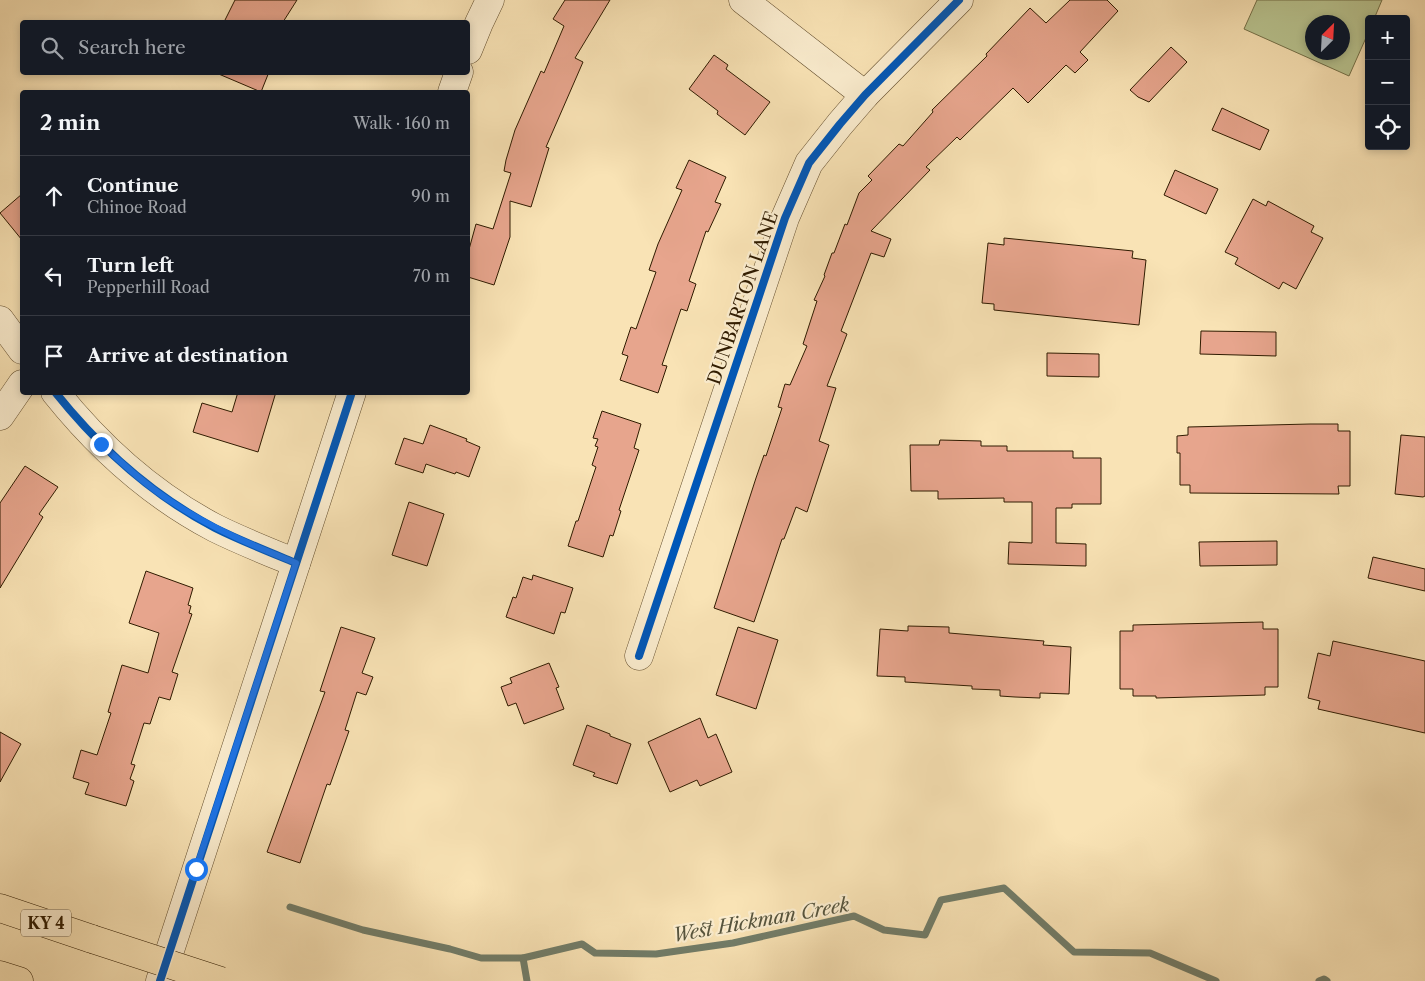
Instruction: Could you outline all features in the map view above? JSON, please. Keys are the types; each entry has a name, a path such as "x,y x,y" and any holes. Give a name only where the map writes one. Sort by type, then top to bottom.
{"highway":[{"name":"KY 4","path":"0,908 221,981"},
{"path":"0,975 19,981"}],"street":[{"path":"470,45 490,0"},
{"path":"743,0 865,95"},
{"name":"DUNBARTON LANE","path":"639,656 785,218 809,163 865,95 959,0"},
{"path":"453,90 458,75"},
{"path":"0,320 20,347"},
{"path":"0,416 20,387"},
{"path":"58,395 101,444 136,476 176,505 214,528 296,563"},
{"path":"160,981 351,395"}],"green space":[{"path":"1257,0 1382,0 1376,15 1365,15 1365,40 1349,76 1313,60 1350,60 1350,15 1305,15 1305,56 1244,29"}],"building":[{"path":"235,0 297,0 284,20 225,20"},
{"path":"565,0 610,0 575,58 583,62 546,147 549,148 531,207 510,201 510,237 494,285 470,278 470,246 476,224 493,229 511,173 504,171 515,130 541,71 544,73 564,26 553,19"},
{"path":"1070,0 1107,0 1118,11 1080,52 1088,60 1075,73 1066,65 1028,103 1013,88 960,140 957,137 926,167 930,170 871,231 891,239 884,257 871,253 841,331 847,334 827,386 836,388 819,441 829,445 807,512 796,507 784,539 782,539 754,622 714,608 756,478 764,455 766,456 782,408 778,407 785,384 790,385 807,346 803,344 817,301 814,300 825,276 832,253 834,253 845,224 847,225 859,193 872,180 868,176 899,144 903,146 933,112 932,110 987,56 986,54 1030,8 1046,23"},
{"path":"1171,47 1187,62 1149,102 1138,97 1130,90"},
{"path":"714,55 728,65 726,69 770,102 745,135 717,114 718,111 689,89"},
{"path":"221,75 268,75 262,90 256,90"},
{"path":"1222,108 1269,130 1260,150 1212,130"},
{"path":"689,160 726,177 715,202 721,204 708,232 706,231 689,281 696,284 687,311 681,309 662,365 667,366 658,393 620,380 628,356 622,354 631,327 636,329 656,272 649,270 658,244 682,190 676,188"},
{"path":"1175,170 1218,189 1206,214 1164,195"},
{"path":"20,196 20,238 0,213"},
{"path":"1253,199 1266,206 1268,201 1314,226 1311,232 1323,238 1296,289 1283,282 1279,289 1235,264 1238,258 1225,252"},
{"path":"1004,238 1133,251 1132,258 1146,260 1139,325 994,310 994,304 982,303 988,243 1004,245"},
{"path":"1201,331 1276,332 1276,356 1200,354"},
{"path":"1047,353 1099,354 1099,377 1047,376"},
{"path":"237,395 275,395 258,452 193,432 202,403 232,412"},
{"path":"602,411 641,424 634,448 639,450 619,510 621,511 613,536 610,535 603,557 568,546 596,467 592,465 598,447 595,446 598,439 593,438"},
{"path":"1338,424 1338,431 1350,431 1350,486 1338,486 1339,494 1190,493 1190,485 1180,485 1180,453 1177,453 1177,436 1188,435 1188,427"},
{"path":"430,425 467,439 466,441 480,447 469,477 426,464 423,473 395,464 404,438 423,444"},
{"path":"1401,435 1425,437 1425,496 1423,497 1395,494"},
{"path":"940,440 981,441 981,446 1007,446 1007,451 1073,451 1073,458 1101,458 1101,504 1072,504 1072,508 1056,508 1056,543 1086,544 1086,566 1008,564 1009,542 1032,543 1032,502 1004,502 1004,498 938,499 938,491 911,491 910,445 939,445"},
{"path":"25,466 58,487 39,514 43,517 0,588 0,503"},
{"path":"409,502 444,514 427,566 392,555"},
{"path":"1277,541 1277,565 1200,566 1199,542"},
{"path":"1373,557 1425,569 1425,591 1368,578"},
{"path":"146,571 193,588 188,605 191,606 189,613 192,614 172,672 178,674 170,700 159,697 150,724 144,723 131,764 135,765 130,779 134,781 126,806 85,794 89,783 73,778 81,750 97,755 111,713 108,712 122,665 148,673 159,633 129,623"},
{"path":"533,575 573,588 565,613 561,612 554,634 506,617 513,597 516,598 523,577 532,580"},
{"path":"1263,622 1263,629 1278,629 1278,687 1265,687 1265,695 1156,698 1156,696 1133,696 1133,689 1120,689 1120,631 1133,631 1133,625"},
{"path":"908,626 949,627 949,633 1044,641 1043,645 1071,647 1069,694 1040,693 1040,698 1000,696 1000,690 972,689 972,686 905,682 905,677 877,676 880,629 908,631"},
{"path":"341,627 375,638 362,673 373,677 366,695 357,692 345,730 349,731 330,785 327,784 300,863 267,852 325,692 320,691"},
{"path":"738,627 778,640 756,709 716,695"},
{"path":"1333,641 1425,661 1425,733 1318,709 1320,701 1308,698 1318,653 1330,656"},
{"path":"549,663 559,687 556,688 564,709 524,724 516,703 508,706 501,687 512,683 510,678"},
{"path":"700,718 708,738 716,734 732,772 700,786 697,780 670,792 648,742"},
{"path":"587,725 631,744 617,784 593,776 595,773 573,765"},
{"path":"0,732 21,744 0,782"}],"waterway":[{"name":"West Hickman Creek","path":"527,981 523,958 582,944 595,953 656,954 733,943 854,916 884,930 925,935 941,900 1004,888 1074,952 1150,953 1216,981"},
{"path":"290,907 363,930 450,949 481,958 523,958"},
{"name":"West Hickman Creek","path":"1319,981 1324,979 1327,981"}],"cycle path":[{"path":"639,656 785,218 809,163 865,95 959,0"},
{"path":"58,395 108,450 148,485 170,501 215,528 296,563"},
{"path":"160,981 351,395"}],"route":[{"path":"101,444 136,476 176,505 214,528 296,563 196,869"}]}
